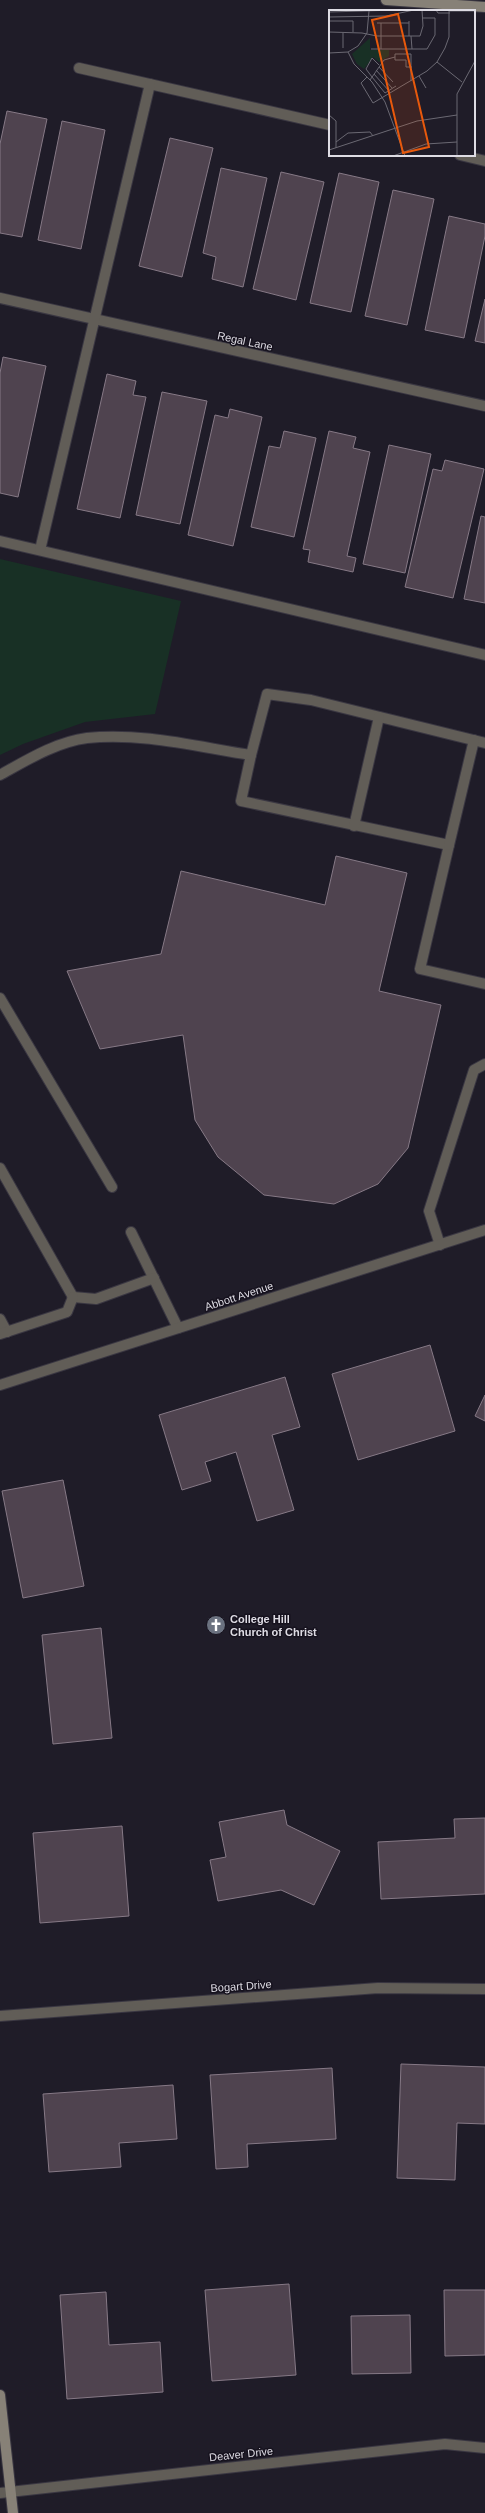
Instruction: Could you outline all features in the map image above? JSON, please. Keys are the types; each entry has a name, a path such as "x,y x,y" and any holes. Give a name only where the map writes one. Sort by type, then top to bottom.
{"street":[{"path":"386,0 485,7"},
{"path":"79,68 329,125"},
{"path":"40,550 150,84"},
{"path":"464,156 485,161"},
{"name":"Regal Lane","path":"0,298 485,406"},
{"path":"0,541 485,656"},
{"path":"448,845 241,801 267,694 311,700 485,743"},
{"path":"354,826 379,717"},
{"path":"0,775 39,753 85,738 127,736 251,755"},
{"path":"474,740 448,845 420,969 485,984"},
{"path":"0,998 32,1055 112,1187"},
{"path":"440,1245 429,1211 474,1070 485,1064"},
{"path":"0,1168 73,1296"},
{"name":"Abbott Avenue","path":"0,1385 485,1230"},
{"path":"131,1232 178,1328"},
{"path":"73,1296 96,1299 154,1278"},
{"path":"0,1319 4,1333 67,1312 73,1296"},
{"name":"Bogart Drive","path":"0,2016 378,1988 485,1989"},
{"path":"0,2395 13,2513"},
{"name":"Deaver Drive","path":"0,2493 445,2444 485,2448"}],"green space":[{"path":"0,559 181,601 155,714 85,722 23,744 0,755"}],"building":[{"path":"7,111 47,119 22,237 0,233 0,144"},
{"path":"62,121 105,130 81,249 38,240"},
{"path":"170,138 213,148 182,277 139,266"},
{"path":"221,168 267,178 243,287 212,279 216,257 203,253"},
{"path":"281,172 324,182 296,300 253,289"},
{"path":"339,173 379,182 351,312 310,303"},
{"path":"393,190 434,199 407,325 365,316"},
{"path":"449,216 485,224 485,236 464,338 425,330"},
{"path":"485,299 485,343 475,341"},
{"path":"3,357 46,366 18,497 0,493 0,373"},
{"path":"107,374 136,381 133,395 146,397 120,518 77,509"},
{"path":"162,392 207,401 180,524 136,515"},
{"path":"230,409 262,417 233,546 188,535 215,415 228,418"},
{"path":"284,431 316,438 294,537 251,527 269,446 280,448"},
{"path":"329,431 356,437 353,448 370,452 347,556 356,558 353,572 308,562 310,550 303,549"},
{"path":"389,445 431,454 405,573 363,564"},
{"path":"445,460 484,469 453,598 405,587 433,469 442,471"},
{"path":"481,516 485,517 485,603 464,599"},
{"path":"336,856 407,873 379,991 441,1005 408,1148 378,1184 334,1204 264,1195 218,1157 195,1120 183,1035 100,1049 67,971 161,954 181,871 325,905"},
{"path":"430,1345 455,1431 358,1460 332,1374"},
{"path":"285,1377 300,1427 272,1435 294,1510 257,1521 236,1452 205,1462 211,1481 182,1490 159,1415"},
{"path":"485,1395 485,1421 475,1416"},
{"path":"63,1480 84,1586 23,1598 2,1491"},
{"path":"101,1628 112,1738 53,1744 42,1635"},
{"path":"284,1810 287,1825 340,1851 314,1905 281,1890 218,1901 210,1860 226,1857 219,1822"},
{"path":"485,1818 485,1894 381,1899 378,1842 455,1838 454,1819"},
{"path":"122,1826 129,1916 40,1923 33,1833"},
{"path":"401,2064 485,2067 485,2124 457,2123 455,2180 397,2178"},
{"path":"332,2068 336,2139 247,2144 248,2167 216,2169 210,2075"},
{"path":"173,2085 177,2139 119,2143 121,2167 49,2172 43,2094"},
{"path":"289,2284 296,2375 212,2381 205,2290"},
{"path":"444,2290 485,2290 485,2355 445,2356"},
{"path":"106,2292 109,2345 160,2342 163,2392 67,2399 60,2295"},
{"path":"410,2315 411,2373 352,2374 351,2316"}],"place":[{"name":"College Hill Church of Christ","path":"216,1625"}]}
